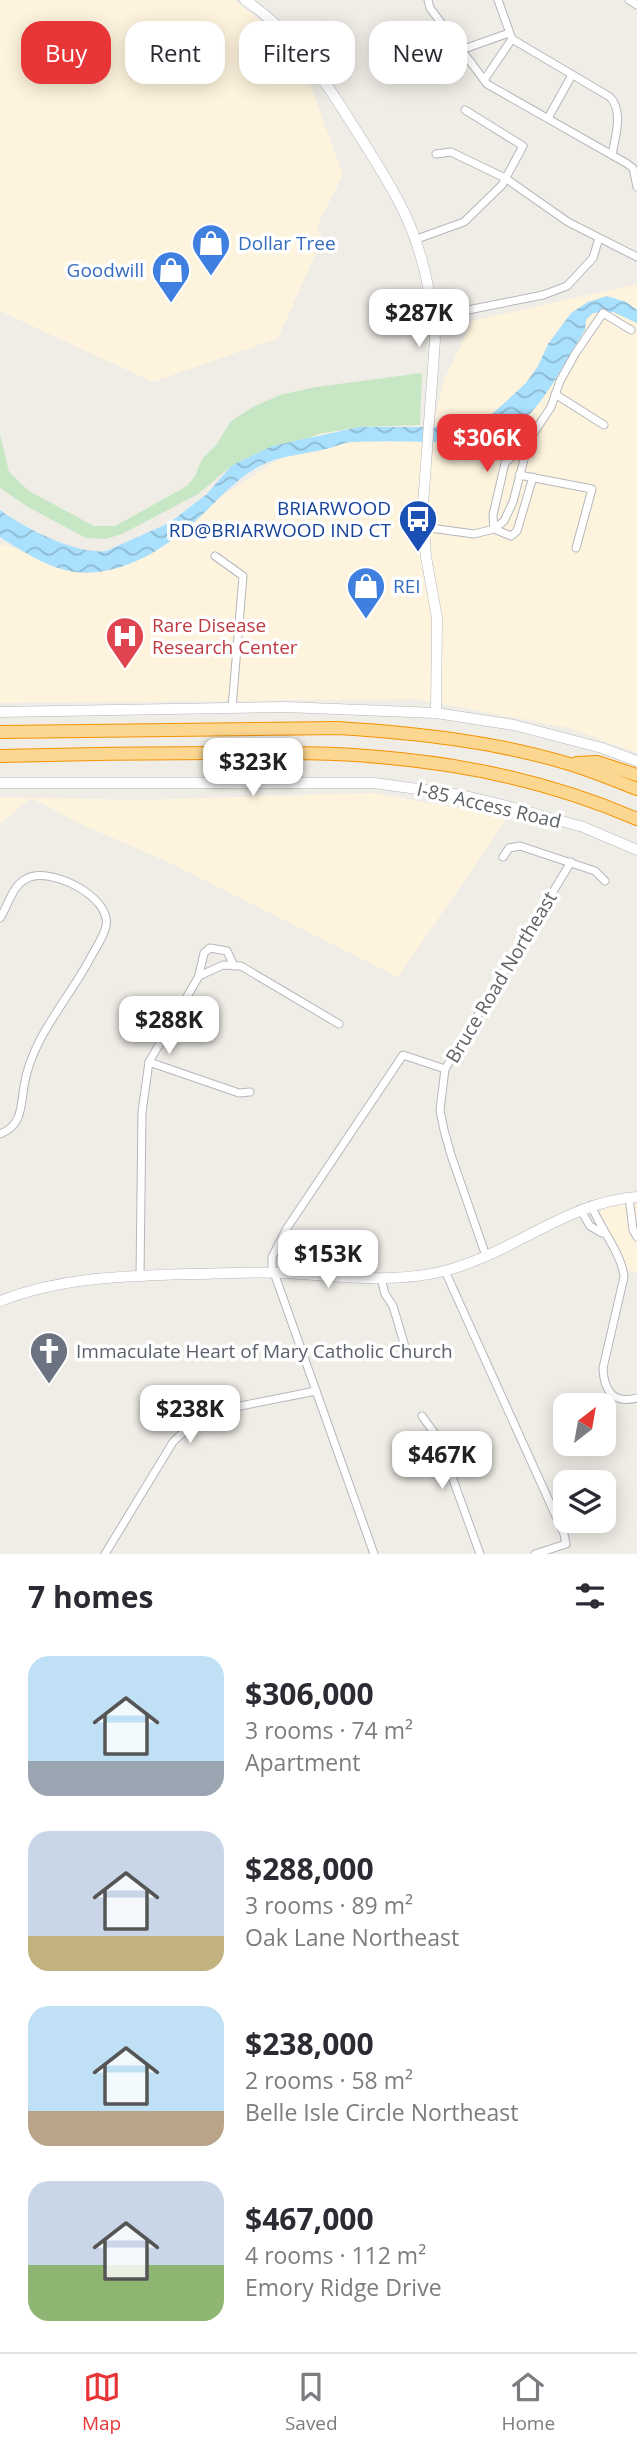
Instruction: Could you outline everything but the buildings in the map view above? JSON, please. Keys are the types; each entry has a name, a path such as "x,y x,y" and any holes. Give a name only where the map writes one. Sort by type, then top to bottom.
{"highway":[{"path":"0,732 338,728 441,737 569,764 637,789"},
{"path":"0,756 304,753 379,757 502,776 563,792 637,819"},
{"path":"569,764 597,762 637,775"},
{"path":"620,811 637,825"}],"main road":[{"path":"245,0 286,32 331,92 403,209 424,270 433,317 433,388 423,527 437,618 436,713"},
{"path":"0,712 232,708 366,709 436,713 514,725 637,761"},
{"name":"I-85 Access Road","path":"0,783 374,783 461,795 499,804 583,827 637,850"},
{"path":"0,1301 75,1280 140,1276 274,1272 407,1277 445,1270 486,1256 585,1207 633,1197"}],"street":[{"path":"428,0 430,8 440,21"},
{"path":"498,0 510,36 610,97 615,103 618,112 612,155"},
{"path":"629,0 637,5"},
{"path":"467,48 510,36"},
{"path":"484,80 510,36"},
{"path":"467,58 484,80 633,168 637,187"},
{"path":"548,118 572,75"},
{"path":"414,240 464,222 502,184 523,146 466,110"},
{"path":"436,154 452,152 505,178 568,222 637,257"},
{"path":"433,317 543,295 567,286 593,258 600,239"},
{"path":"494,530 493,515 505,463 530,440 551,407 575,354 603,313 631,330"},
{"path":"555,394 604,425"},
{"path":"423,527 474,534 494,530 504,521 513,502 530,440"},
{"path":"519,475 592,489 576,548"},
{"path":"494,530 511,536 517,531 533,477"},
{"path":"215,556 243,576 232,708"},
{"path":"503,857 509,848 520,846 595,871 605,881"},
{"name":"Bruce Road Northeast","path":"486,1256 444,1130 440,1110 445,1069 571,862"},
{"path":"0,918 24,880 43,875 69,883 96,900 105,913 106,924 81,976 34,1051 27,1069 18,1120 12,1129 0,1134"},
{"path":"140,1276 142,1112 149,1062 199,976 204,953 210,948 227,951 234,966"},
{"path":"199,976 223,965 241,966 339,1024"},
{"path":"374,1554 274,1272 272,1257 287,1228 403,1055 445,1069"},
{"path":"149,1062 239,1093 250,1092"},
{"path":"633,1197 634,1230 637,1237"},
{"path":"585,1207 590,1226 604,1234 618,1256 624,1277 603,1378 614,1396 625,1401 637,1398"},
{"path":"445,1270 559,1521 566,1544 535,1554"},
{"path":"381,1278 385,1294 393,1306 406,1350"},
{"path":"105,1554 173,1443 190,1426 215,1411 316,1391"},
{"path":"422,1416 438,1438 480,1554"}],"shaded area":[{"path":"0,0 234,0 260,21 239,21 239,84 310,84 343,175 317,226 321,241 278,338 153,382 0,311"},
{"path":"637,284 637,753 569,728 417,699 0,703 0,544 102,572 325,430 428,443 445,378 472,321"},
{"path":"374,793 491,814 506,820 398,977 166,861 85,826 31,798 0,824 0,797 140,800"},
{"path":"637,1190 637,1274 624,1268 593,1216"}],"green space":[{"path":"422,373 420,425 359,427 319,434 231,466 198,494 122,534 106,539 86,538 28,507 0,488 0,434 9,472 29,491 94,526 115,526 187,486 195,476 202,459 216,445 231,421 253,407 280,395 316,387"}],"water":[{"path":"607,296 626,302 637,310 637,323 613,312 593,313 586,320 585,330 542,399 521,423 499,436 468,442 351,442 274,460 244,476 192,524 155,552 113,569 84,573 59,568 34,558 0,537 0,510 36,532 66,545 106,551 169,523 207,494 231,466 272,446 359,427 434,427 471,423 490,416 526,383 548,344 571,313 588,302"}],"place":[{"name":"Dollar Tree","path":"211,277"},
{"name":"Goodwill","path":"171,304"},
{"name":"BRIARWOOD RD@BRIARWOOD IND CT","path":"418,553"},
{"name":"REI","path":"366,620"},
{"name":"Rare Disease Research Center","path":"125,670"},
{"name":"Immaculate Heart of Mary Catholic Church","path":"49,1385"}]}
